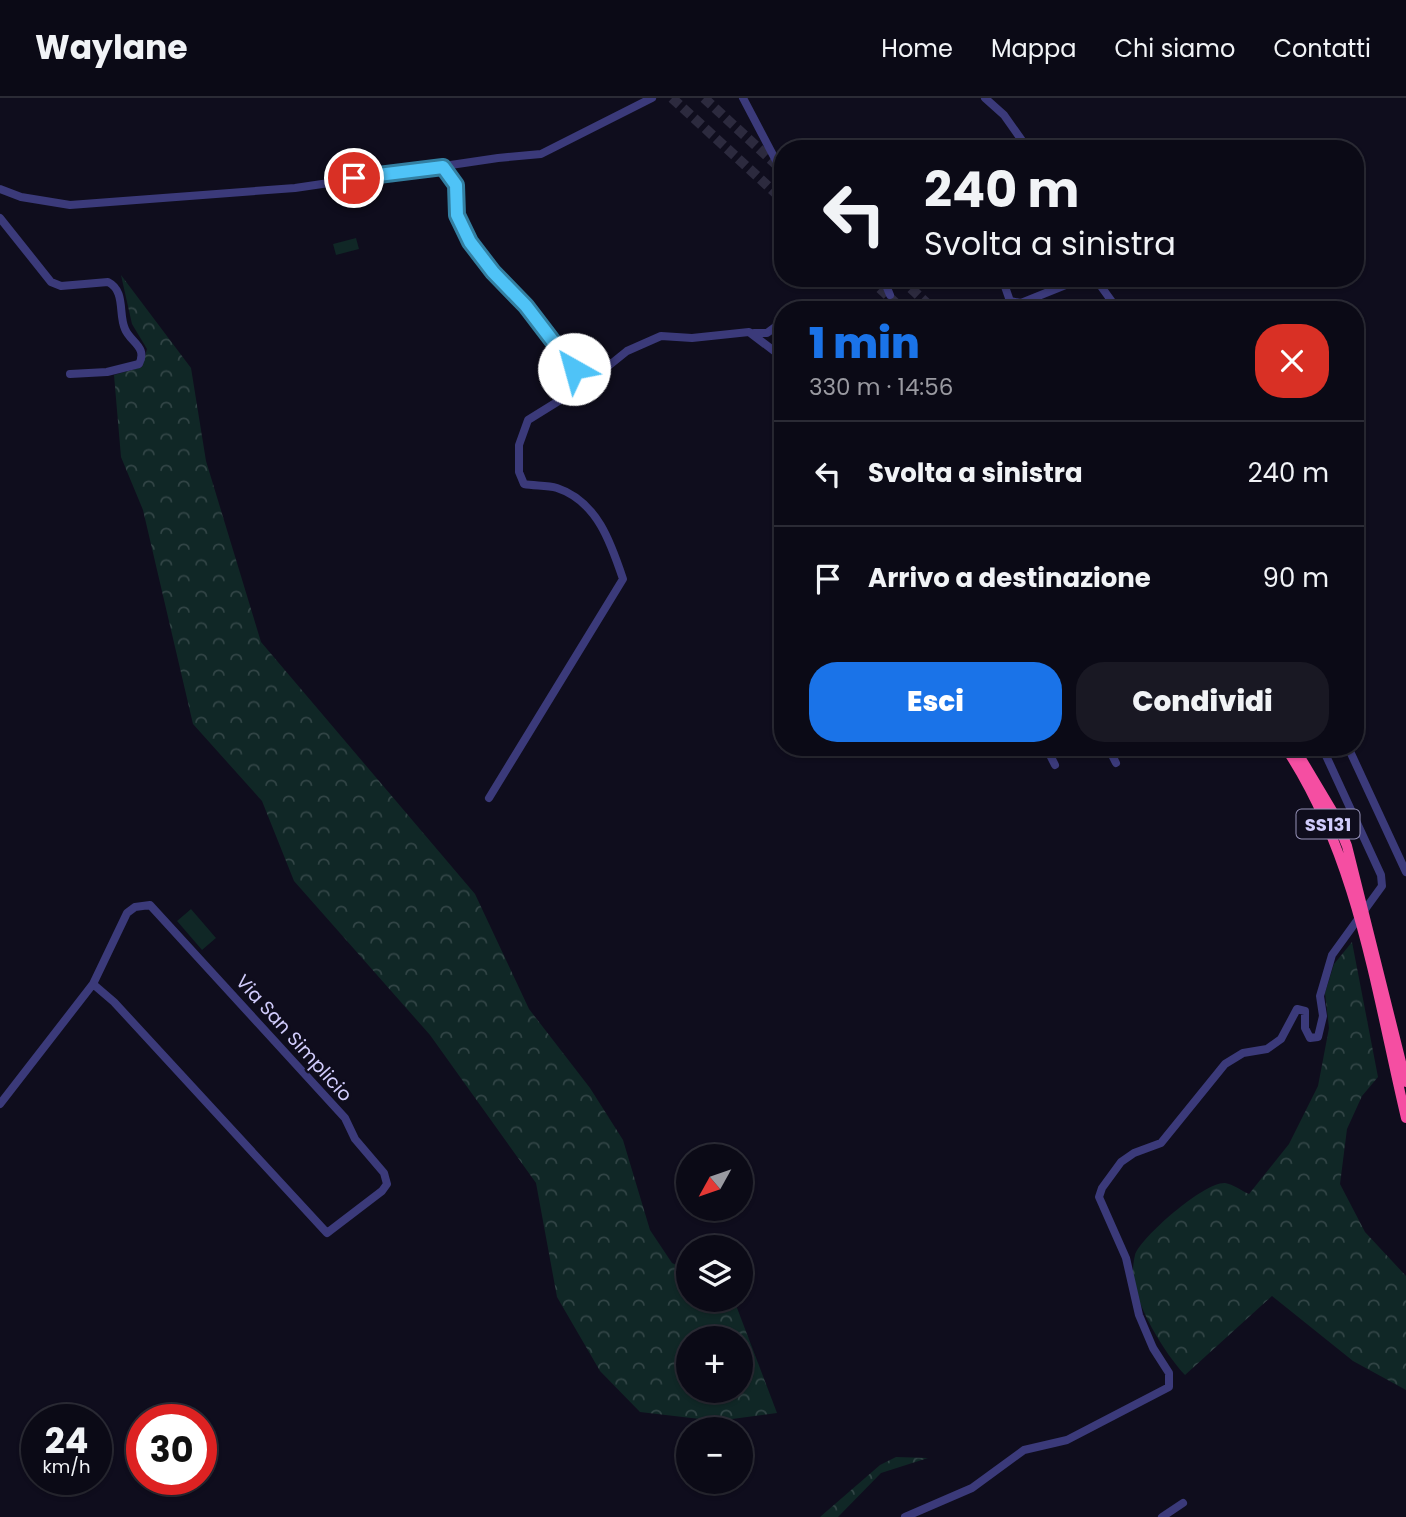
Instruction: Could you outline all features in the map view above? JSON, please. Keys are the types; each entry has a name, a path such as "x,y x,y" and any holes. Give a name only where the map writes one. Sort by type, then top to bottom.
{"highway":[{"name":"SS131","path":"1289,756 1326,818 1359,905"},
{"name":"SS131","path":"1300,756 1335,814 1406,1082"},
{"name":"SS131","path":"1364,925 1406,1118"}],"street":[{"path":"0,189 21,197 70,205 295,188 541,154 652,98"},
{"path":"743,98 774,157"},
{"path":"985,98 1004,115 1022,140"},
{"path":"443,167 456,185 457,215 462,229 478,254 523,303 586,384"},
{"path":"0,218 51,282 61,286 108,282 116,290 125,330 140,346 142,358 139,364 107,372 70,374"},
{"path":"887,287 890,295"},
{"path":"1026,301 1061,287"},
{"path":"489,798 623,579 608,535 593,513 557,488 524,484 519,472 519,445 528,421 586,384 627,351 650,339 767,333 774,328"},
{"path":"754,333 774,350"},
{"path":"1050,756 1055,765"},
{"path":"1113,756 1116,762"},
{"path":"905,1517 972,1488 1024,1450 1066,1440 1169,1387 1169,1373 1153,1348 1139,1315 1126,1258 1099,1197 1102,1188 1121,1162 1135,1153 1161,1143 1225,1064 1243,1053 1267,1049 1282,1039 1297,1009 1305,1011 1305,1028 1310,1038 1318,1037 1323,1016 1320,996 1332,955 1382,886 1381,875 1327,756"},
{"path":"1352,756 1406,872"},
{"name":"Via San Simplicio","path":"0,1104 93,984 127,913 141,904 150,905 345,1118 355,1139 384,1173 387,1184 382,1191 327,1233 120,1008 93,984"},
{"path":"1162,1517 1184,1503"}],"green space":[{"path":"356,238 359,249 336,255 333,244"},
{"path":"121,275 191,368 206,461 261,642 475,894 529,1009 590,1088 623,1140 650,1230 672,1263 676,1265 676,1312 739,1312 744,1326 676,1326 676,1403 753,1403 753,1350 777,1413 747,1417 683,1417 640,1412 600,1371 557,1297 536,1183 430,1035 294,881 262,801 193,724 143,510 121,457 114,375 142,367 147,349 132,324"},
{"path":"191,909 216,938 202,950 177,921"},
{"path":"1352,942 1378,1077 1362,1096 1347,1129 1340,1184 1365,1232 1406,1276 1406,1390 1353,1361 1272,1296 1185,1375 1159,1341 1144,1312 1134,1283 1135,1255 1161,1224 1203,1191 1225,1183 1249,1194 1289,1144 1318,1086 1329,1028 1325,993 1334,964"},
{"path":"896,1457 928,1458 881,1473 838,1517 820,1517 880,1465"}],"tunnel":[{"path":"672,98 774,192"},
{"path":"704,98 774,162"},
{"path":"879,287 893,301"},
{"path":"910,287 924,301"}],"route":[{"path":"354,178 443,167 456,185 457,215 470,242 493,272 526,306 574,369"}]}
